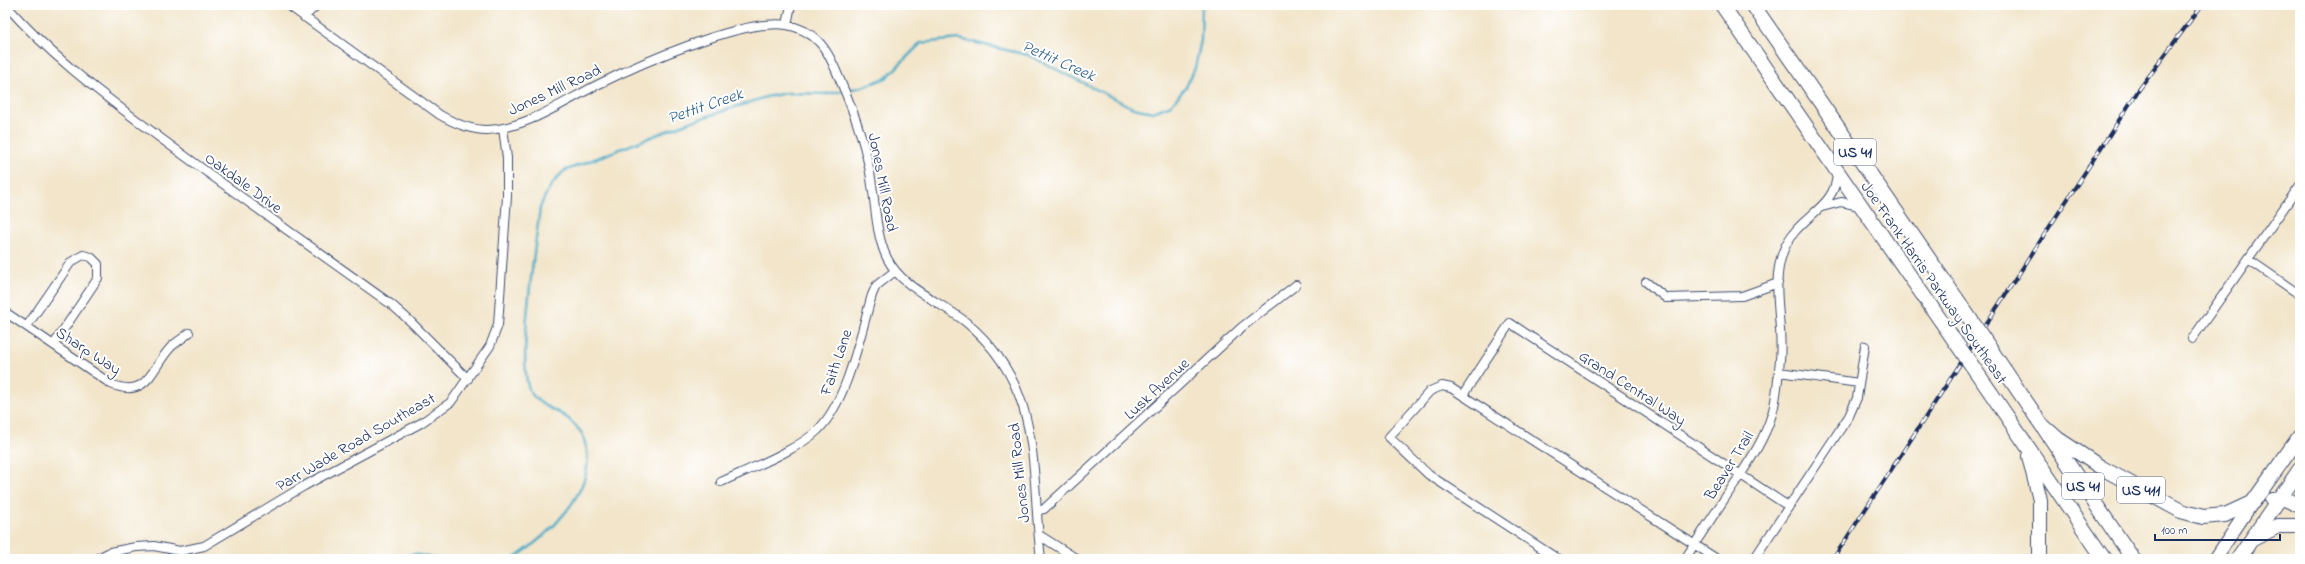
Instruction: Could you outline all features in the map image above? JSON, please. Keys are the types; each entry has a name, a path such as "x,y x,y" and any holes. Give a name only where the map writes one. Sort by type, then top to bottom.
{"highway":[{"name":"Joe Frank Harris Parkway Southeast","path":"1722,5 1863,207 2104,559"},
{"name":"Joe Frank Harris Parkway Southeast","path":"1754,5 1956,298 2133,559"},
{"name":"US 411","path":"2041,424 2058,439 2102,468 2187,513 2203,517 2225,515 2253,502 2300,436"},
{"path":"2022,439 2028,454 2040,500 2040,559"},
{"path":"2238,559 2300,469"},
{"path":"2244,514 2279,498 2300,506"},
{"path":"2249,541 2278,526 2300,526"}],"main road":[{"path":"2215,559 2253,502"}],"street":[{"name":"Oakdale Drive","path":"6,5 44,47 74,73 201,168 392,305 468,379"},
{"name":"Jones Mill Road","path":"288,5 446,118 474,129 503,128 530,119 635,68 700,42 755,26 786,25 800,29 814,37 825,50 834,67 851,106 866,149 881,241 895,271 913,288 970,325 1006,368 1018,389 1027,416 1041,559"},
{"path":"304,17 316,5"},
{"path":"786,25 790,5"},
{"name":"Parr Wade Road Southeast","path":"96,559 110,552 136,547 154,546 180,551 204,546 304,486 421,423 451,402 490,346 498,325 507,196 507,158 503,128"},
{"name":"Beaver Trail","path":"1685,559 1758,447 1772,414 1781,359 1778,284 1780,259 1788,240 1803,221 1822,207 1834,192 1837,170"},
{"path":"2192,339 2300,185"},
{"name":"Beaver Trail","path":"1822,207 1841,202 1863,207"},
{"path":"27,326 71,262 83,255 91,257 98,264 98,278 54,344"},
{"path":"2248,259 2300,295"},
{"name":"Faith Lane","path":"721,482 796,445 818,430 842,395 876,286 895,271"},
{"path":"1646,282 1666,298 1742,296 1778,284"},
{"name":"Lusk Avenue","path":"1037,511 1044,509 1242,327 1296,285"},
{"name":"Sharp Way","path":"5,312 111,384 129,388 145,383 171,347 189,334"},
{"name":"Grand Central Way","path":"1463,395 1510,323 1788,506"},
{"path":"1754,559 1849,416 1857,398 1865,346"},
{"path":"1779,372 1859,383"},
{"path":"1558,559 1429,475 1389,437 1430,391 1442,386 1451,388 1463,395 1717,559"},
{"path":"1039,535 1077,559"}],"waterway":[{"name":"Pettit Creek","path":"513,559 540,538 566,511 577,496 584,480 587,463 586,446 581,432 566,417 536,399 530,391 526,377 525,356 528,302 540,208 550,188 564,171 687,123 766,97 787,93 828,94 862,87 886,78 921,43 959,39 1028,55 1133,108 1153,112 1171,105 1186,87 1195,68 1201,40 1202,5"},
{"name":"Pettit Creek","path":"394,559 414,554 439,559"}],"railway":[{"path":"1833,559 2138,91 2202,5"}]}
